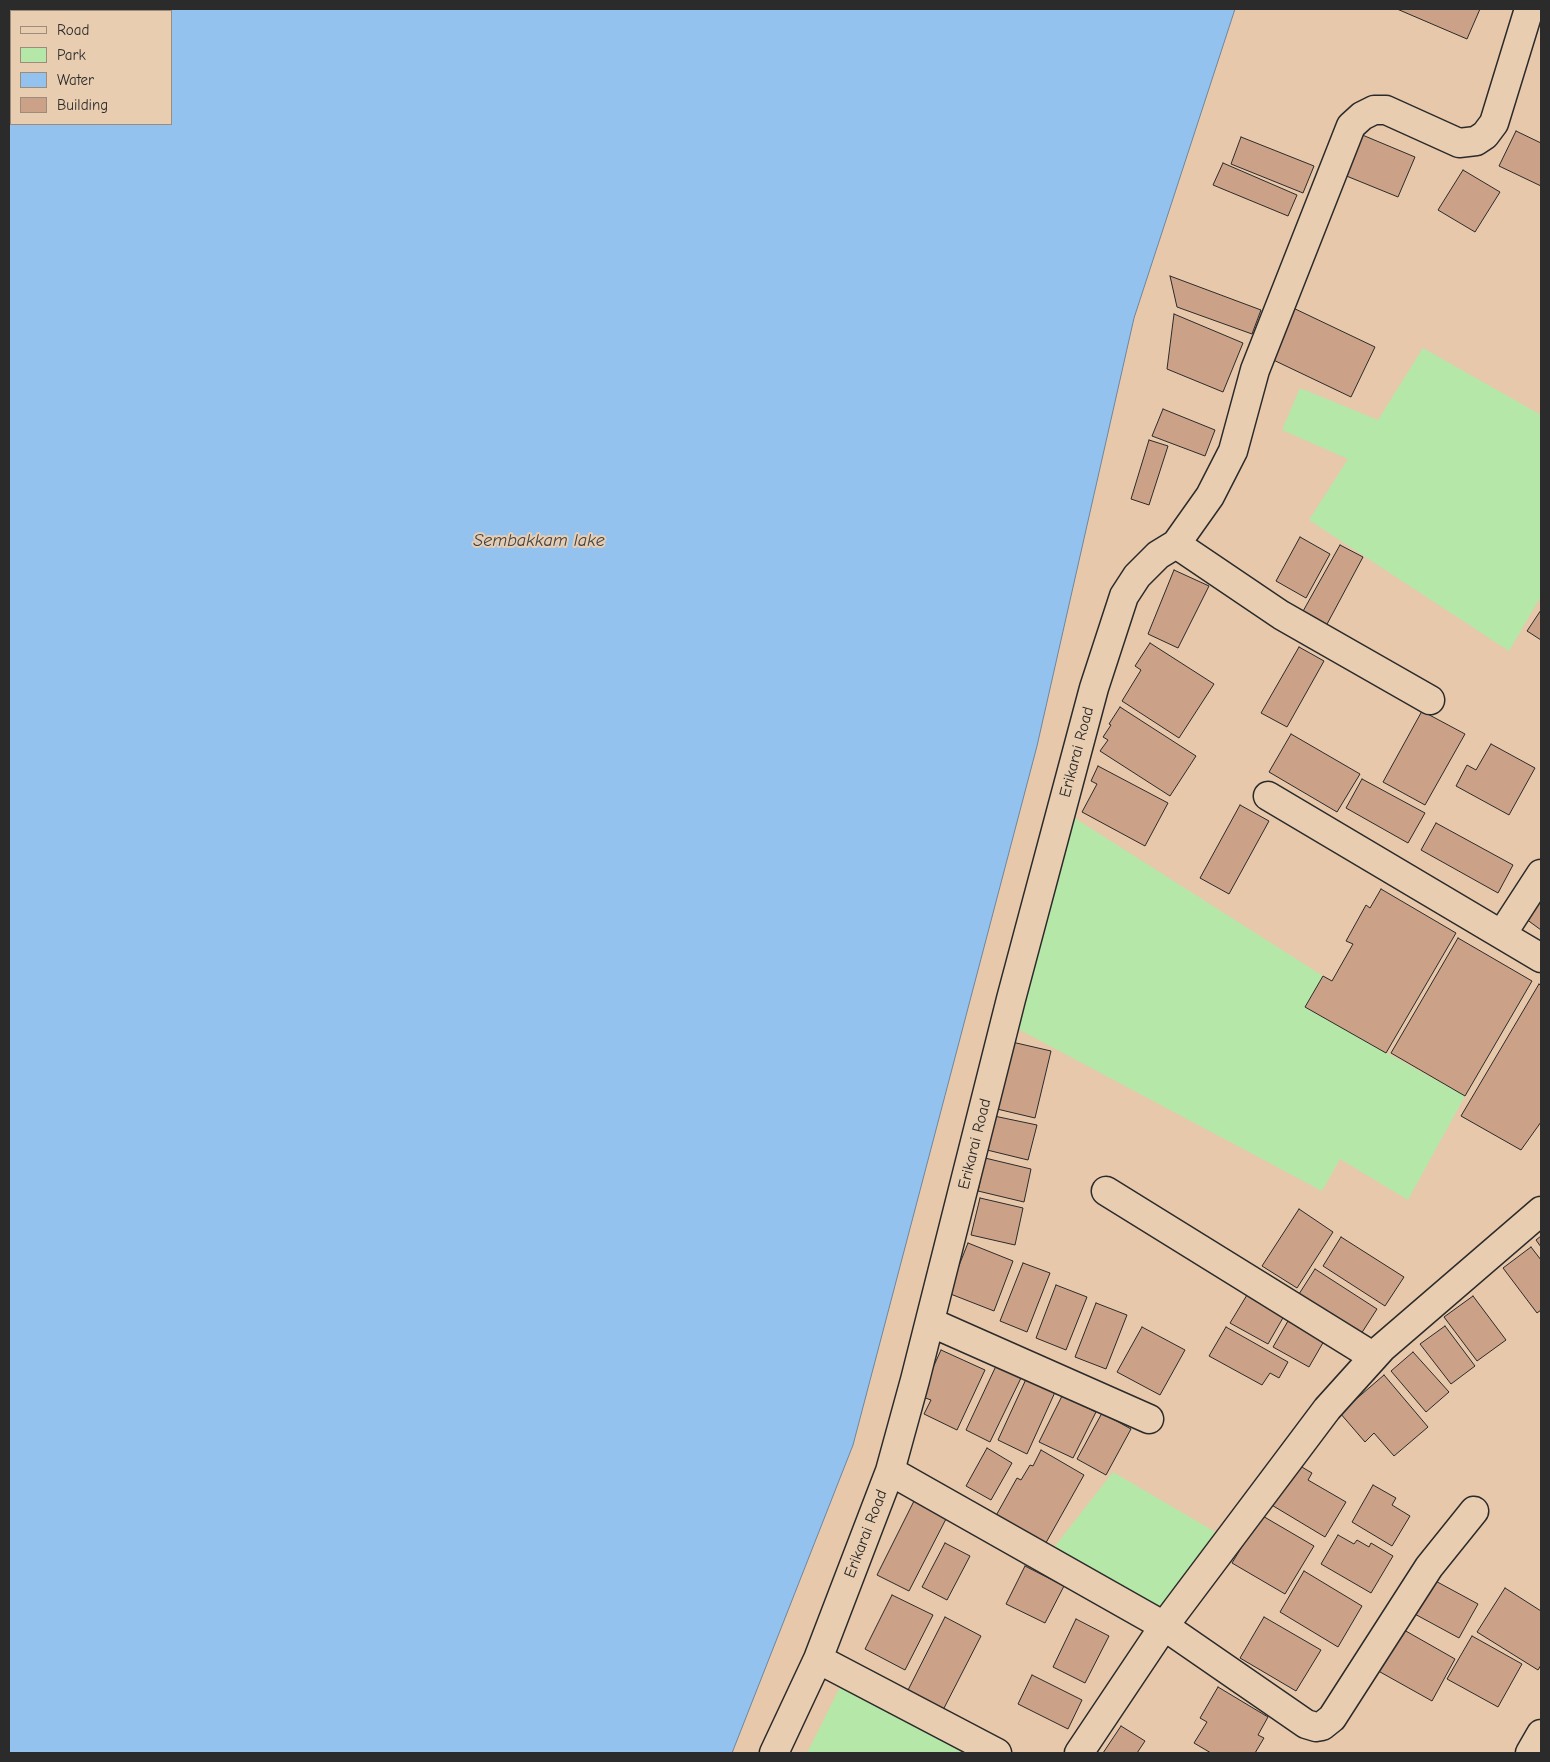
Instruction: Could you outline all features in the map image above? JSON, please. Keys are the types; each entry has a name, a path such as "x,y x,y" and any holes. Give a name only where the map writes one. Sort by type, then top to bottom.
{"street":[{"path":"1430,700 1282,615 1176,544 1210,496 1233,451 1255,370 1351,126 1362,116 1374,110 1386,110 1460,143 1476,141 1486,135 1494,123 1529,9"},
{"name":"Erikarai Road","path":"774,1753 818,1659 890,1472 930,1322 1011,999 1094,688 1124,596 1137,576 1158,555 1176,544"},
{"path":"1268,796 1541,958"},
{"path":"1502,934 1541,874"},
{"path":"1106,1191 1374,1356"},
{"path":"1079,1753 1164,1626 1327,1409 1382,1348 1541,1211"},
{"path":"930,1322 1150,1419"},
{"path":"890,1472 1164,1626 1306,1724 1316,1727 1322,1726 1332,1718 1429,1567 1474,1511"},
{"path":"818,1659 997,1753"},
{"path":"1530,1753 1541,1734"}],"green space":[{"path":"1423,348 1541,415 1541,596 1509,651 1309,520 1348,459 1282,430 1300,388 1378,420"},
{"path":"1062,810 1323,976 1306,1008 1465,1096 1408,1200 1340,1159 1322,1191 1005,1022"},
{"path":"1113,1472 1222,1536 1170,1618 1045,1559"},
{"path":"841,1685 989,1753 807,1753"}],"water":[{"name":"Sembakkam lake","path":"9,9 1235,9 1134,318 1037,746 853,1445 732,1753 9,1753"}],"building":[{"path":"1397,9 1480,9 1467,39"},
{"path":"1516,131 1541,143 1541,186 1499,166"},
{"path":"1360,134 1415,157 1398,197 1344,175"},
{"path":"1241,137 1314,166 1303,193 1231,164"},
{"path":"1223,163 1297,195 1288,216 1213,185"},
{"path":"1463,170 1500,192 1475,232 1438,210"},
{"path":"1170,276 1261,310 1252,334 1177,307"},
{"path":"1289,306 1375,347 1351,397 1265,356"},
{"path":"1174,314 1243,343 1223,392 1167,369"},
{"path":"1163,409 1215,430 1205,456 1152,436"},
{"path":"1149,440 1168,446 1149,505 1131,499"},
{"path":"1300,537 1330,554 1306,598 1276,581"},
{"path":"1340,545 1363,557 1326,626 1302,613"},
{"path":"1174,570 1209,586 1178,648 1148,634"},
{"path":"1541,610 1541,640 1527,631"},
{"path":"1150,643 1214,684 1179,738 1122,701 1141,670 1135,666"},
{"path":"1299,647 1324,661 1287,727 1261,713"},
{"path":"1120,707 1196,756 1170,796 1100,751 1108,740 1103,737"},
{"path":"1422,711 1465,734 1425,805 1383,782"},
{"path":"1291,734 1360,774 1337,812 1269,772"},
{"path":"1491,744 1535,768 1509,815 1456,786 1467,765 1476,770"},
{"path":"1098,766 1168,803 1145,846 1082,812 1097,784 1091,781"},
{"path":"1362,779 1425,813 1408,843 1346,808"},
{"path":"1240,805 1269,821 1229,894 1200,878"},
{"path":"1436,823 1513,865 1498,893 1421,850"},
{"path":"1541,884 1541,930 1522,916"},
{"path":"1381,889 1456,933 1386,1053 1305,1007 1323,976 1332,981 1353,944 1346,941 1366,905 1370,908"},
{"path":"1458,938 1532,981 1465,1096 1391,1053"},
{"path":"1539,984 1541,986 1541,1122 1521,1150 1461,1116"},
{"path":"1012,1042 1051,1051 1035,1118 997,1109"},
{"path":"994,1116 1037,1125 1028,1160 987,1150"},
{"path":"985,1158 1031,1169 1024,1202 978,1191"},
{"path":"980,1198 1023,1208 1015,1245 971,1235"},
{"path":"1299,1209 1333,1232 1297,1288 1262,1266"},
{"path":"1541,1236 1541,1247 1536,1240"},
{"path":"1341,1237 1404,1277 1385,1306 1323,1266"},
{"path":"968,1243 1013,1261 994,1311 948,1293"},
{"path":"1531,1247 1541,1260 1541,1310 1537,1313 1503,1268"},
{"path":"1023,1263 1050,1273 1027,1332 1000,1321"},
{"path":"1315,1269 1377,1309 1361,1334 1299,1294"},
{"path":"1056,1285 1087,1297 1066,1350 1036,1338"},
{"path":"1247,1295 1284,1316 1268,1344 1230,1323"},
{"path":"1473,1296 1506,1340 1477,1361 1444,1317"},
{"path":"1096,1303 1127,1315 1106,1369 1075,1357"},
{"path":"1288,1321 1324,1341 1309,1367 1273,1347"},
{"path":"1445,1326 1475,1366 1451,1384 1420,1344"},
{"path":"1142,1327 1185,1350 1160,1395 1117,1372"},
{"path":"1226,1327 1288,1362 1279,1378 1270,1373 1262,1385 1209,1356"},
{"path":"941,1350 985,1370 957,1430 924,1414 931,1400 920,1396"},
{"path":"1413,1352 1449,1392 1426,1412 1391,1371"},
{"path":"996,1366 1021,1378 990,1442 966,1430"},
{"path":"1384,1375 1428,1427 1394,1456 1374,1433 1365,1442 1340,1413"},
{"path":"1027,1377 1056,1390 1027,1454 998,1440"},
{"path":"1062,1396 1096,1412 1073,1458 1039,1442"},
{"path":"1102,1413 1131,1429 1106,1475 1077,1459"},
{"path":"987,1448 1012,1463 991,1500 966,1486"},
{"path":"1041,1450 1084,1475 1043,1548 993,1521 1017,1478 1021,1480 1030,1465 1033,1466"},
{"path":"1295,1463 1312,1473 1308,1480 1346,1502 1325,1537 1270,1504"},
{"path":"1373,1485 1396,1498 1392,1505 1410,1516 1392,1546 1352,1522"},
{"path":"914,1501 947,1517 909,1591 877,1575"},
{"path":"1261,1515 1314,1546 1285,1594 1232,1563"},
{"path":"1338,1535 1354,1544 1357,1540 1369,1547 1371,1543 1393,1556 1371,1593 1321,1564"},
{"path":"945,1543 970,1556 947,1600 922,1587"},
{"path":"1025,1566 1064,1586 1045,1623 1006,1604"},
{"path":"1304,1571 1362,1606 1338,1647 1280,1612"},
{"path":"1430,1578 1478,1604 1459,1638 1411,1612"},
{"path":"1505,1588 1541,1611 1541,1665 1538,1670 1477,1632"},
{"path":"892,1595 933,1615 905,1670 865,1649"},
{"path":"945,1617 981,1636 942,1712 906,1694"},
{"path":"1264,1617 1321,1650 1296,1691 1240,1658"},
{"path":"1076,1619 1109,1636 1085,1683 1053,1667"},
{"path":"1397,1626 1455,1659 1432,1701 1373,1668"},
{"path":"1472,1636 1522,1664 1498,1707 1447,1679"},
{"path":"1032,1675 1082,1700 1068,1729 1018,1704"},
{"path":"1218,1687 1268,1717 1258,1735 1264,1738 1255,1753 1211,1753 1194,1743 1207,1722 1200,1718"},
{"path":"1121,1726 1145,1741 1137,1753 1103,1753"}]}
